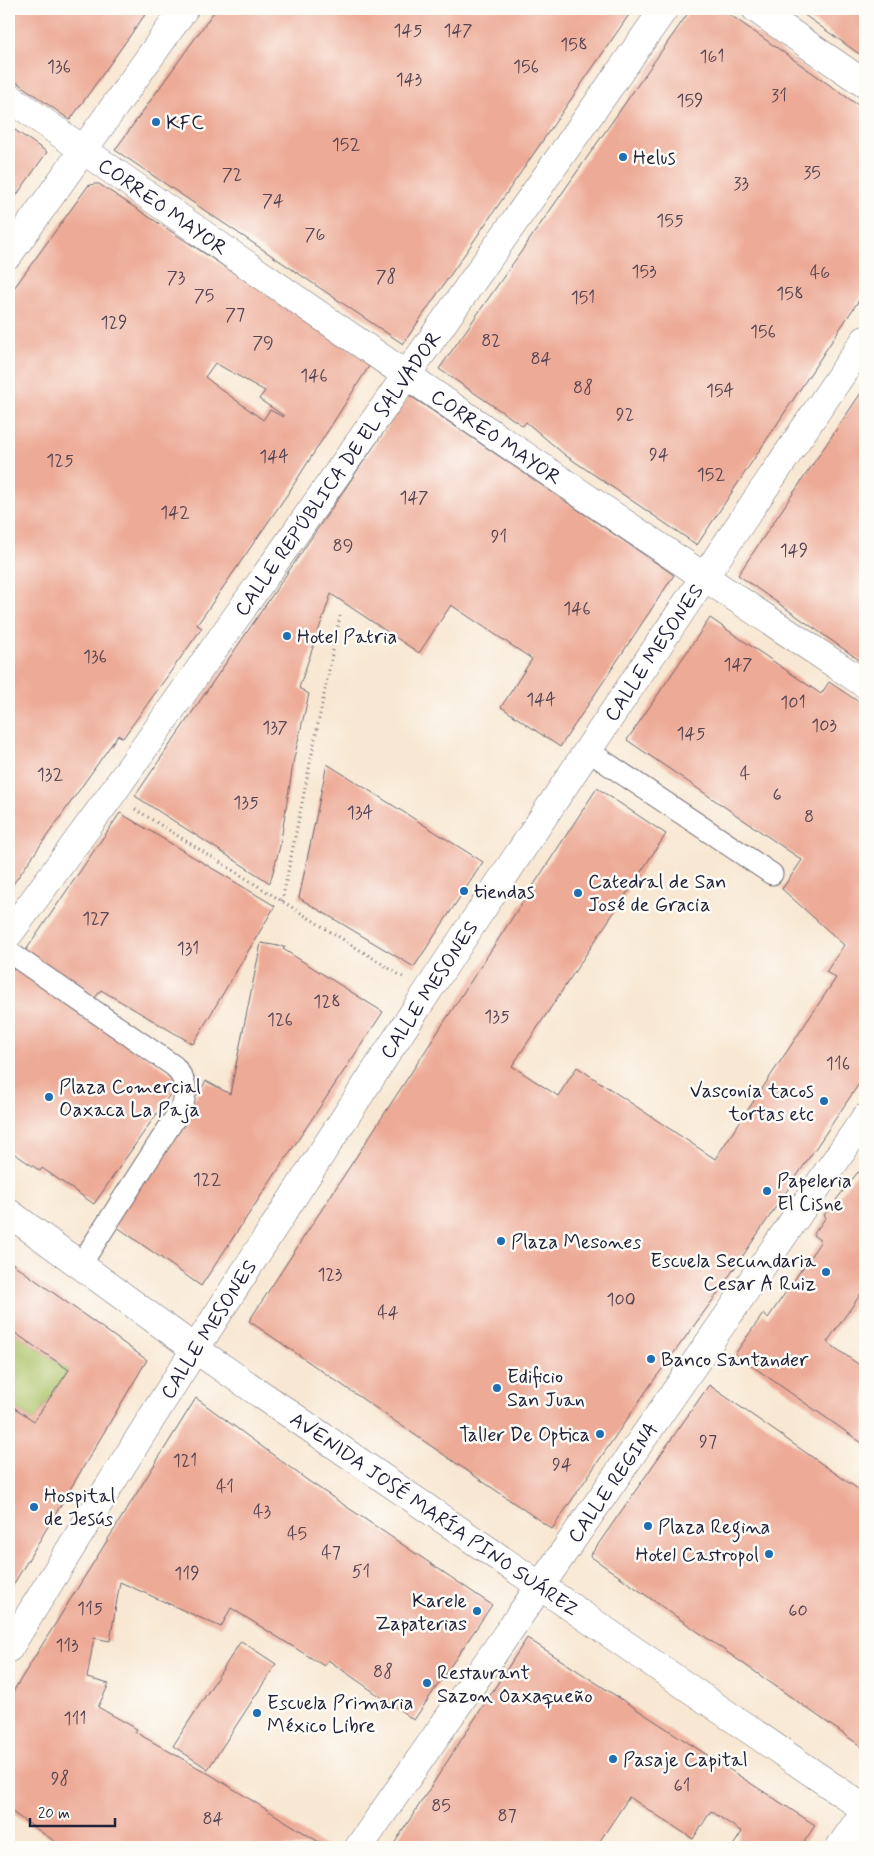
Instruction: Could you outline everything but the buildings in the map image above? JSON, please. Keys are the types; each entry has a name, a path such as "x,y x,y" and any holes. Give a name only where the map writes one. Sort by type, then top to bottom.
{"street":[{"path":"9,254 184,9"},
{"name":"CALLE REPÚBLICA DE EL SALVADOR","path":"9,934 111,794 664,9"},
{"path":"756,9 865,84"},
{"name":"CORREO MAYOR","path":"9,97 406,374 865,684"},
{"name":"CALLE MESONES","path":"9,1648 196,1349 427,992 587,750 865,340"},
{"path":"587,750 772,874"},
{"path":"9,952 174,1066 184,1078 187,1092 182,1107 81,1264"},
{"name":"CALLE REGINA","path":"359,1847 865,1118"},
{"name":"AVENIDA JOSÉ MARÍA PINO SUÁREZ","path":"9,1213 196,1349 865,1810"},
{"path":"840,1847 865,1810"}],"path":[{"path":"282,901 340,616"},
{"path":"111,794 427,992"}],"green space":[{"path":"15,1333 69,1370 34,1421 9,1404 9,1342"}],"place":[{"name":"KFC","path":"156,122"},
{"name":"Helus","path":"623,157"},
{"name":"Hotel Patria","path":"287,636"},
{"name":"tiendas","path":"464,891"},
{"name":"Catedral de San José de Gracia","path":"578,893"},
{"name":"Plaza Comercial Oaxaca La Paja","path":"49,1097"},
{"name":"Vasconia tacos tortas etc","path":"824,1101"},
{"name":"Papeleria El Cisne","path":"767,1191"},
{"name":"Plaza Mesones","path":"501,1241"},
{"name":"Escuela Secundaria Cesar A Ruiz","path":"826,1272"},
{"name":"Banco Santander","path":"651,1359"},
{"name":"Edificio San Juan","path":"497,1388"},
{"name":"Taller De Optica","path":"600,1434"},
{"name":"Hospital de Jesús","path":"34,1507"},
{"name":"Plaza Regina","path":"648,1526"},
{"name":"Hotel Castropol","path":"769,1554"},
{"name":"Karele Zapaterias","path":"477,1611"},
{"name":"Restaurant Sazon Oaxaqueño","path":"427,1683"},
{"name":"Escuela Primaria México Libre","path":"257,1713"},
{"name":"Pasaje Capital","path":"613,1759"}]}
